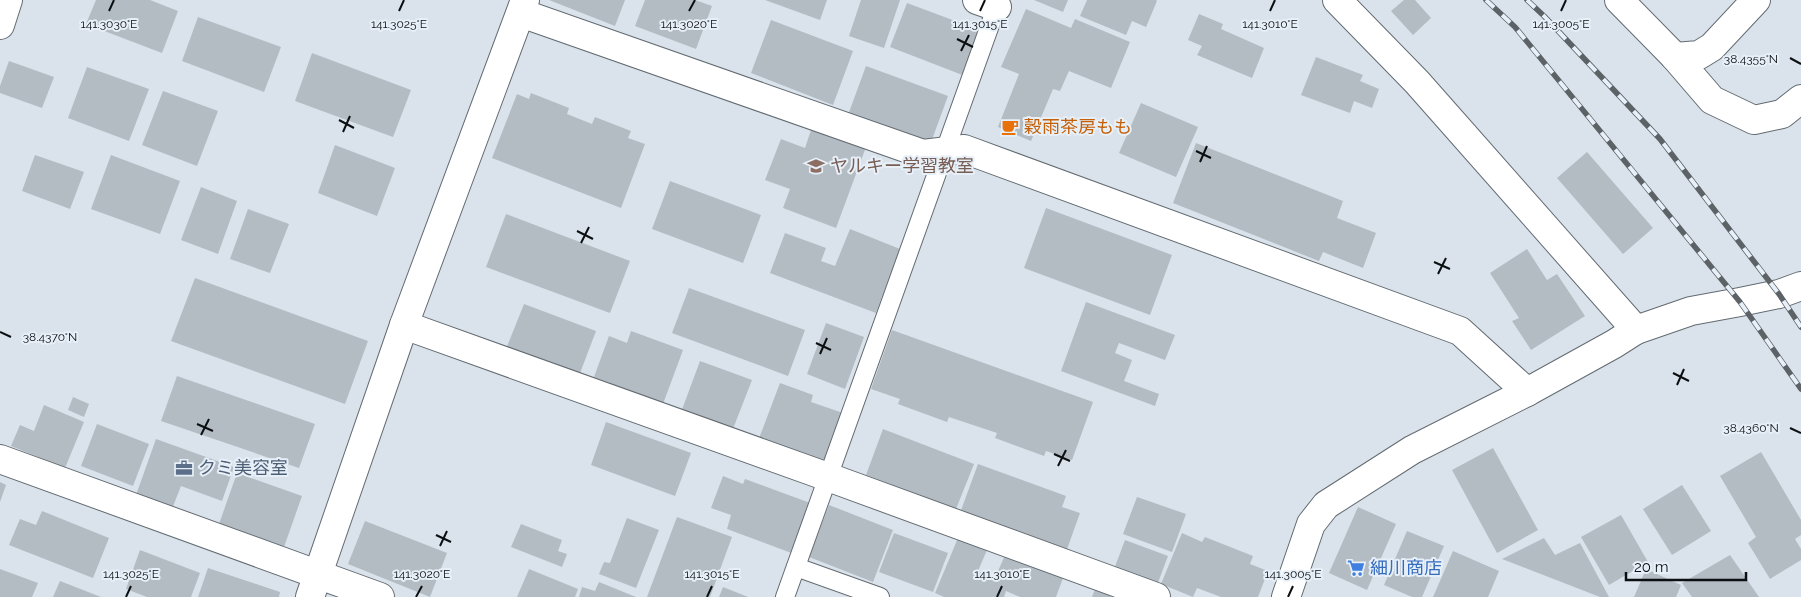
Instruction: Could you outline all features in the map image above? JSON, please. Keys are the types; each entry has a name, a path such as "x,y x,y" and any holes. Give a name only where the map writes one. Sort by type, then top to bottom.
{"street":[{"path":"0,25 8,0"},
{"path":"1337,0 1417,82 1636,330"},
{"path":"1619,0 1675,57 1712,100 1754,120 1782,114 1801,99"},
{"path":"1675,57 1700,55 1712,47 1756,0"},
{"path":"314,586 404,325 523,7 922,154 964,149 1460,331 1527,392"},
{"path":"1286,597 1311,524 1326,505 1412,450 1527,392 1636,330 1691,311 1779,294 1801,286"},
{"path":"404,325 1156,597"},
{"path":"0,459 314,586 380,597"}],"lane":[{"path":"785,597 945,152 991,2"},
{"path":"796,567 880,597"}],"building":[{"path":"96,0 150,0 178,11 162,53 86,24"},
{"path":"549,0 625,0 615,26"},
{"path":"645,0 695,0 712,6 696,49 635,26"},
{"path":"765,0 827,0 820,20"},
{"path":"861,0 900,0 884,48 849,36"},
{"path":"1034,0 1068,0 1063,12"},
{"path":"1087,0 1157,1 1146,27 1132,21 1126,35 1080,16"},
{"path":"1404,0 1415,0 1431,18 1413,35 1391,11"},
{"path":"907,3 982,31 965,76 890,47"},
{"path":"1026,9 1071,28 1075,19 1130,42 1111,88 1069,71 1060,91 1053,89 1031,141 998,127 1019,74 1001,67"},
{"path":"1199,14 1223,24 1221,29 1264,48 1252,78 1197,55 1202,46 1188,40"},
{"path":"198,17 281,47 264,92 182,61"},
{"path":"771,20 853,51 833,105 751,73"},
{"path":"312,53 411,90 393,137 295,101"},
{"path":"1316,57 1363,75 1360,81 1379,89 1372,108 1354,101 1350,113 1301,95"},
{"path":"9,61 54,77 42,108 0,93 0,86"},
{"path":"866,66 948,96 930,145 848,115"},
{"path":"87,67 149,89 129,141 68,118"},
{"path":"163,91 218,111 197,166 142,145"},
{"path":"531,93 569,108 567,114 592,124 595,117 631,131 628,138 645,144 621,208 492,158 517,94 529,99"},
{"path":"1141,103 1198,127 1176,177 1119,153"},
{"path":"812,127 866,147 836,228 783,208 790,189 765,180 781,139 805,148"},
{"path":"1196,143 1343,201 1337,218 1376,233 1363,268 1323,252 1319,261 1173,203"},
{"path":"335,145 395,168 377,216 318,193"},
{"path":"1587,152 1653,228 1623,254 1557,178"},
{"path":"35,155 84,172 70,209 22,191"},
{"path":"111,155 180,181 160,234 91,209"},
{"path":"670,181 761,215 743,263 652,229"},
{"path":"201,187 237,201 218,254 181,240"},
{"path":"1046,208 1172,255 1150,315 1024,268"},
{"path":"248,209 289,224 270,273 230,259"},
{"path":"506,214 630,261 610,313 486,267"},
{"path":"850,229 900,249 876,313 770,273 785,233 826,248 821,261 835,266"},
{"path":"1527,249 1547,280 1557,274 1585,316 1531,350 1512,321 1519,318 1490,273"},
{"path":"195,278 368,341 345,404 171,341"},
{"path":"689,288 805,330 788,376 672,333"},
{"path":"1086,302 1175,335 1165,360 1119,343 1115,353 1132,360 1124,381 1159,394 1155,406 1061,371"},
{"path":"524,304 596,331 577,381 504,354"},
{"path":"826,323 864,337 845,389 807,374"},
{"path":"892,330 1093,402 1072,460 1046,451 1044,456 995,438 997,433 949,417 947,422 898,404 900,399 871,389"},
{"path":"631,331 683,350 660,412 607,392 610,383 594,377 609,336 627,343"},
{"path":"700,361 752,380 731,434 680,415"},
{"path":"177,376 315,424 299,468 161,421"},
{"path":"780,383 813,395 811,402 846,414 827,467 758,441"},
{"path":"73,397 89,404 84,417 68,410"},
{"path":"44,405 84,422 65,468 11,446 20,425 34,431"},
{"path":"606,422 691,453 675,496 591,465"},
{"path":"97,424 149,444 133,486 81,466"},
{"path":"883,429 974,464 956,509 866,475"},
{"path":"156,439 234,467 222,501 181,486 172,509 136,495"},
{"path":"1493,448 1538,530 1497,553 1452,470"},
{"path":"1761,452 1801,520 1801,535 1795,539 1801,549 1801,560 1770,579 1748,543 1756,537 1720,476"},
{"path":"978,464 1066,496 1062,507 1080,513 1066,552 960,513"},
{"path":"237,473 302,496 284,547 219,524"},
{"path":"723,476 743,484 745,479 813,504 794,554 727,529 731,515 711,508"},
{"path":"0,482 6,485 0,502"},
{"path":"1682,485 1711,531 1672,555 1643,509"},
{"path":"1137,497 1186,514 1172,552 1123,534"},
{"path":"829,505 893,530 873,582 809,557"},
{"path":"1358,507 1396,524 1367,590 1329,573"},
{"path":"42,511 109,538 93,578 9,545 20,519 36,525"},
{"path":"1621,515 1648,562 1609,585 1581,537"},
{"path":"677,517 732,537 710,597 647,597"},
{"path":"627,518 659,530 636,588 599,574 604,562 610,563"},
{"path":"365,521 447,553 430,597 348,564"},
{"path":"521,524 562,540 558,551 567,554 562,567 511,547"},
{"path":"1407,531 1444,546 1422,597 1412,597 1384,585"},
{"path":"894,533 948,553 933,592 879,572"},
{"path":"1182,533 1202,542 1205,537 1253,556 1250,564 1268,571 1258,597 1221,597 1197,588 1193,597 1161,584"},
{"path":"958,538 987,550 978,571 995,578 1006,553 1063,578 1056,597 1020,597 1006,591 1004,597 944,597 935,593"},
{"path":"1544,538 1555,555 1580,543 1609,597 1600,597 1502,559"},
{"path":"1125,540 1168,556 1156,588 1113,572"},
{"path":"140,550 200,573 191,597 147,597 126,589"},
{"path":"1453,551 1499,571 1488,597 1433,597"},
{"path":"1730,555 1759,597 1692,597 1682,583"},
{"path":"208,568 280,592 279,597 198,597"},
{"path":"0,569 38,583 32,597 0,597"},
{"path":"529,569 578,589 575,597 517,597"},
{"path":"1646,569 1681,585 1676,597 1634,597"},
{"path":"60,581 101,597 53,597"},
{"path":"599,582 636,597 579,597 582,587 595,591"},
{"path":"1097,584 1113,591 1110,597 1092,597"},
{"path":"723,587 748,597 719,597"}],"railway":[{"path":"1486,0 1515,27 1740,302 1801,389"},
{"path":"1527,0 1660,139 1779,294 1801,327"}],"place":[{"name":"穀雨茶房もも","path":"1010,127"},
{"name":"ヤルキー学習教室","path":"816,166"},
{"name":"クミ美容室","path":"184,468"},
{"name":"細川商店","path":"1356,568"}]}
